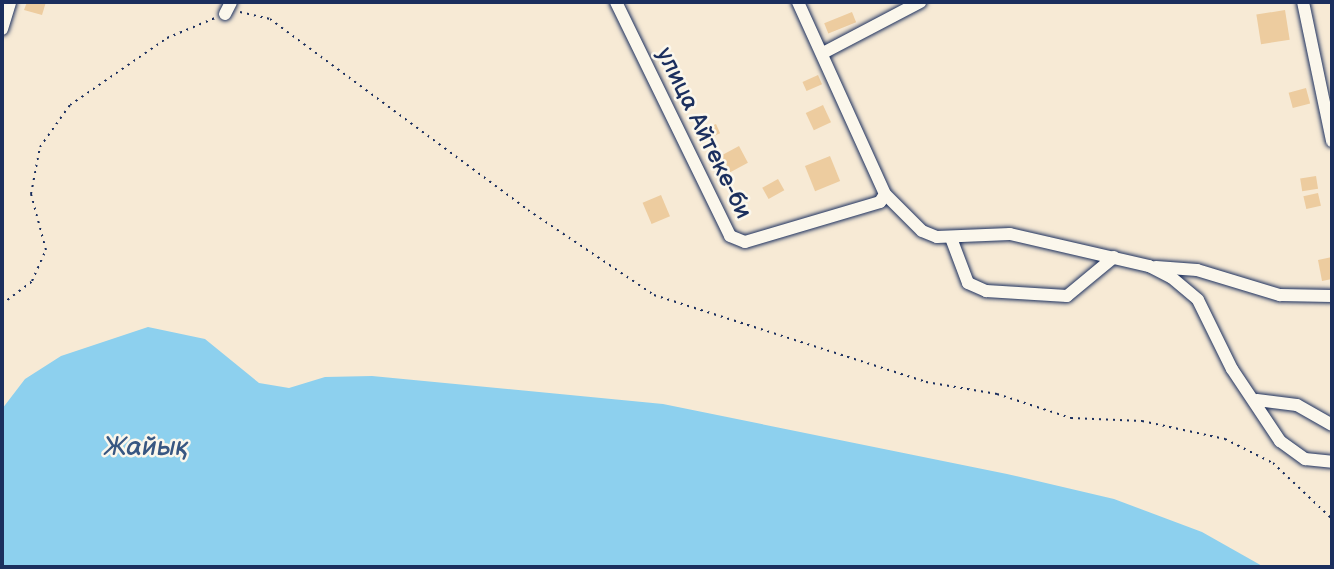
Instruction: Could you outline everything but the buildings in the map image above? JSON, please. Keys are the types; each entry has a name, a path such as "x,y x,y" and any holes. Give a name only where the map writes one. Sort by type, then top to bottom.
{"street":[{"path":"2,29 10,2"},
{"path":"225,14 231,2"},
{"name":"улица Айтеке-би","path":"616,2 736,242 880,202 885,188"},
{"path":"798,2 885,188 922,231 951,238 1010,234 1149,266 1197,270 1280,295 1332,296"},
{"path":"823,53 920,2"},
{"path":"1303,2 1332,141"},
{"path":"951,238 962,274 986,291 1067,296 1114,257"},
{"path":"1149,266 1198,300 1232,369 1257,400 1280,441 1305,459 1332,462"},
{"path":"1257,400 1297,405 1332,425"}],"path":[{"path":"2,304 32,281 46,250 31,194 40,147 70,105 167,38 225,14 270,19 528,210 654,295 926,382 997,394 1071,418 1142,421 1226,439 1273,463 1332,519"}],"water":[{"name":"Жайық","path":"148,327 205,339 259,383 289,388 325,377 372,376 663,404 1007,474 1114,499 1202,532 1264,567 2,567 2,409 25,379 61,356"}]}
